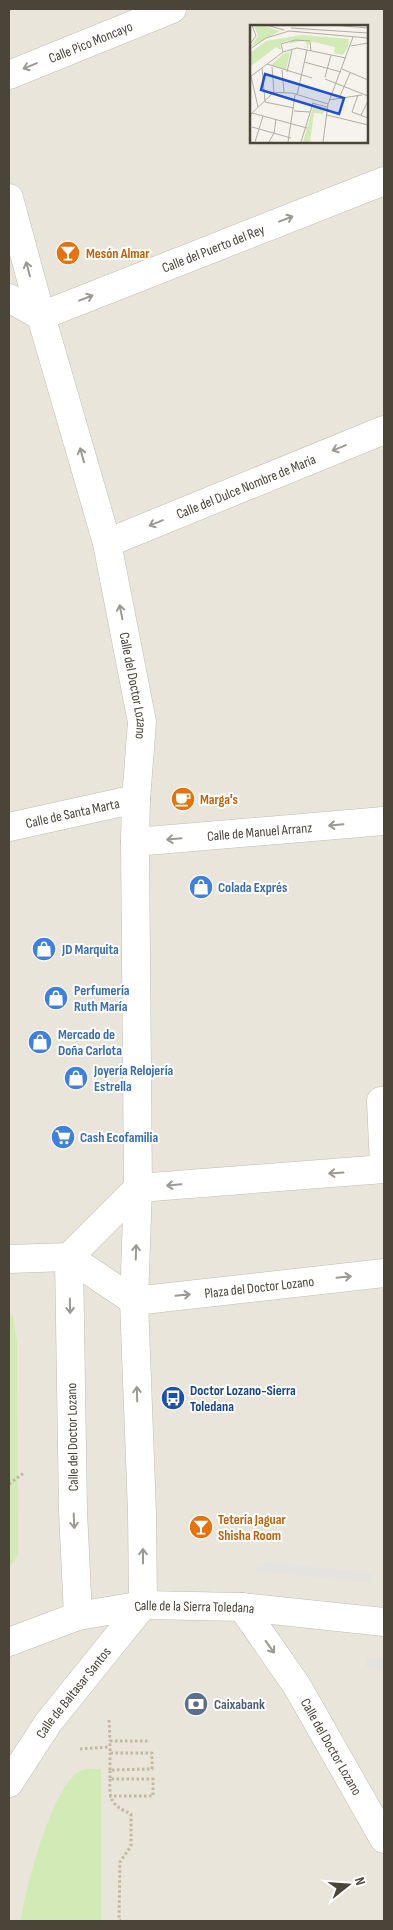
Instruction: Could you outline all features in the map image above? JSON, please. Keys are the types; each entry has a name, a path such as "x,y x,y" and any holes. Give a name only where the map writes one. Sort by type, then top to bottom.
{"street":[{"name":"Calle Pico Moncayo","path":"9,75 172,9"},
{"name":"Calle del Puerto del Rey","path":"41,316 384,181"},
{"name":"Calle del Doctor Lozano","path":"9,198 41,316 108,542 142,722 136,799 135,842 138,1188 134,1301 142,1512 143,1605"},
{"path":"9,298 41,316"},
{"name":"Calle del Dulce Nombre de María","path":"108,542 384,430"},
{"name":"Calle de Santa Marta","path":"9,827 136,799"},
{"name":"Calle de Manuel Arranz","path":"135,842 384,821"},
{"path":"69,1257 138,1188 384,1168 382,1101 384,1101"},
{"name":"Calle del Doctor Lozano","path":"69,1257 73,1511 78,1616"},
{"path":"9,1259 69,1257 134,1301"},
{"name":"Plaza del Doctor Lozano","path":"134,1301 384,1273"},
{"name":"Calle de la Sierra Toledana","path":"9,1642 78,1616 143,1605 242,1607 384,1622"},
{"name":"Calle de Baltasar Santos","path":"9,1783 48,1723 143,1605"},
{"name":"Calle del Doctor Lozano","path":"242,1607 297,1686 383,1836"}],"path":[{"path":"9,1484 26,1472"},
{"path":"110,1720 109,1796 118,1809 131,1814 131,1846 120,1862 119,1920 121,1921"},
{"path":"110,1741 150,1741"},
{"path":"80,1749 110,1747"},
{"path":"110,1753 152,1753 152,1769 110,1770"},
{"path":"109,1796 153,1796 153,1779 110,1779"}],"shaded area":[{"path":"9,9 384,9 384,1921 9,1921"},
{"path":"265,1562 373,1573 371,1583 252,1571"},
{"path":"367,1657 384,1659 384,1670 365,1668"}],"green space":[{"path":"9,1313 13,1317 17,1341 18,1554 13,1563 9,1565"},
{"path":"101,1769 101,1921 21,1921 34,1863 60,1795 71,1779 82,1770"}],"place":[{"name":"Mesón Almar","path":"68,253"},
{"name":"Marga's","path":"183,799"},
{"name":"Colada Exprés","path":"201,887"},
{"name":"JD Marquita","path":"44,949"},
{"name":"Perfumería Ruth María","path":"56,998"},
{"name":"Mercado de Doña Carlota","path":"40,1042"},
{"name":"Joyería Relojería Estrella","path":"76,1078"},
{"name":"Cash Ecofamilia","path":"63,1137"},
{"name":"Doctor Lozano-Sierra Toledana","path":"173,1398"},
{"name":"Tetería Jaguar Shisha Room","path":"201,1527"},
{"name":"Caixabank","path":"196,1704"}]}
